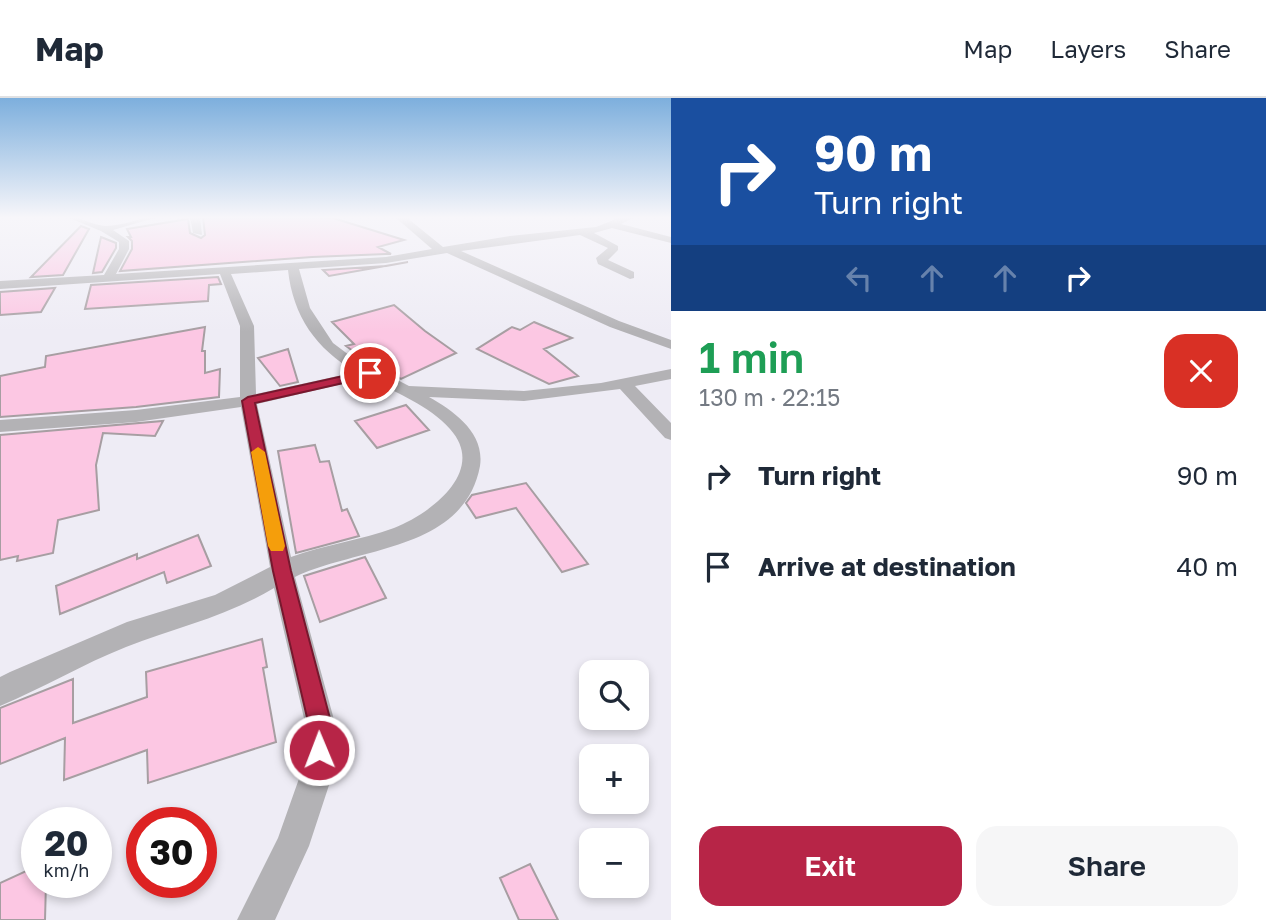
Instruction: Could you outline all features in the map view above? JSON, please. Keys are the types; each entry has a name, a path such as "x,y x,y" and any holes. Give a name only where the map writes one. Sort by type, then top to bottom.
{"street":[{"path":"108,278 120,255"},
{"path":"0,285 386,260 417,255"},
{"path":"459,255 493,267 596,318 671,345"},
{"path":"605,255 602,262 630,275"},
{"path":"0,692 32,675 169,620 226,602 282,571 405,531 432,519 454,500 470,472 472,452 466,433 449,417 328,346 298,299 293,265"},
{"path":"224,270 247,326 248,401 282,571 321,726 317,774 296,834 256,920"},
{"path":"0,426 136,416 248,401 370,373"},
{"path":"403,391 524,396 577,391 671,374"},
{"path":"623,383 671,434"}],"building":[{"path":"52,255 74,255 63,275 31,277"},
{"path":"97,255 112,255 102,272 93,273"},
{"path":"129,255 355,255 312,257 120,271"},
{"path":"385,266 329,276 323,270"},
{"path":"218,277 221,284 209,285 208,301 85,309 91,285"},
{"path":"55,288 41,312 0,315 0,292"},
{"path":"394,305 456,353 401,379 368,362 346,346 354,344 332,322"},
{"path":"534,322 572,338 544,349 578,376 549,384 477,349 512,327 520,330"},
{"path":"205,327 202,351 205,351 205,373 220,369 219,397 136,407 0,417 0,376 45,367 46,356"},
{"path":"288,349 298,382 280,386 258,358"},
{"path":"406,405 429,430 377,448 355,421"},
{"path":"163,421 155,436 103,433 96,465 99,510 58,520 53,553 17,561 18,556 0,560 0,435"},
{"path":"315,445 320,462 329,461 342,511 347,509 359,536 296,553 278,451"},
{"path":"526,483 588,564 562,572 516,508 476,518 466,503 472,495"},
{"path":"198,535 211,566 167,583 164,572 60,614 56,586 137,554 137,559"},
{"path":"365,557 386,598 320,622 304,576"},
{"path":"262,639 267,667 263,668 276,742 148,783 147,750 64,780 65,738 0,764 0,708 73,679 73,723 147,697 146,672"},
{"path":"530,864 558,920 519,920 500,878"},
{"path":"21,873 21,898 46,898 45,920 0,920 0,883"}],"slow traffic":[{"path":"258,452 277,546"}],"route":[{"path":"319,750 321,726 282,571 248,401 370,373"}]}
